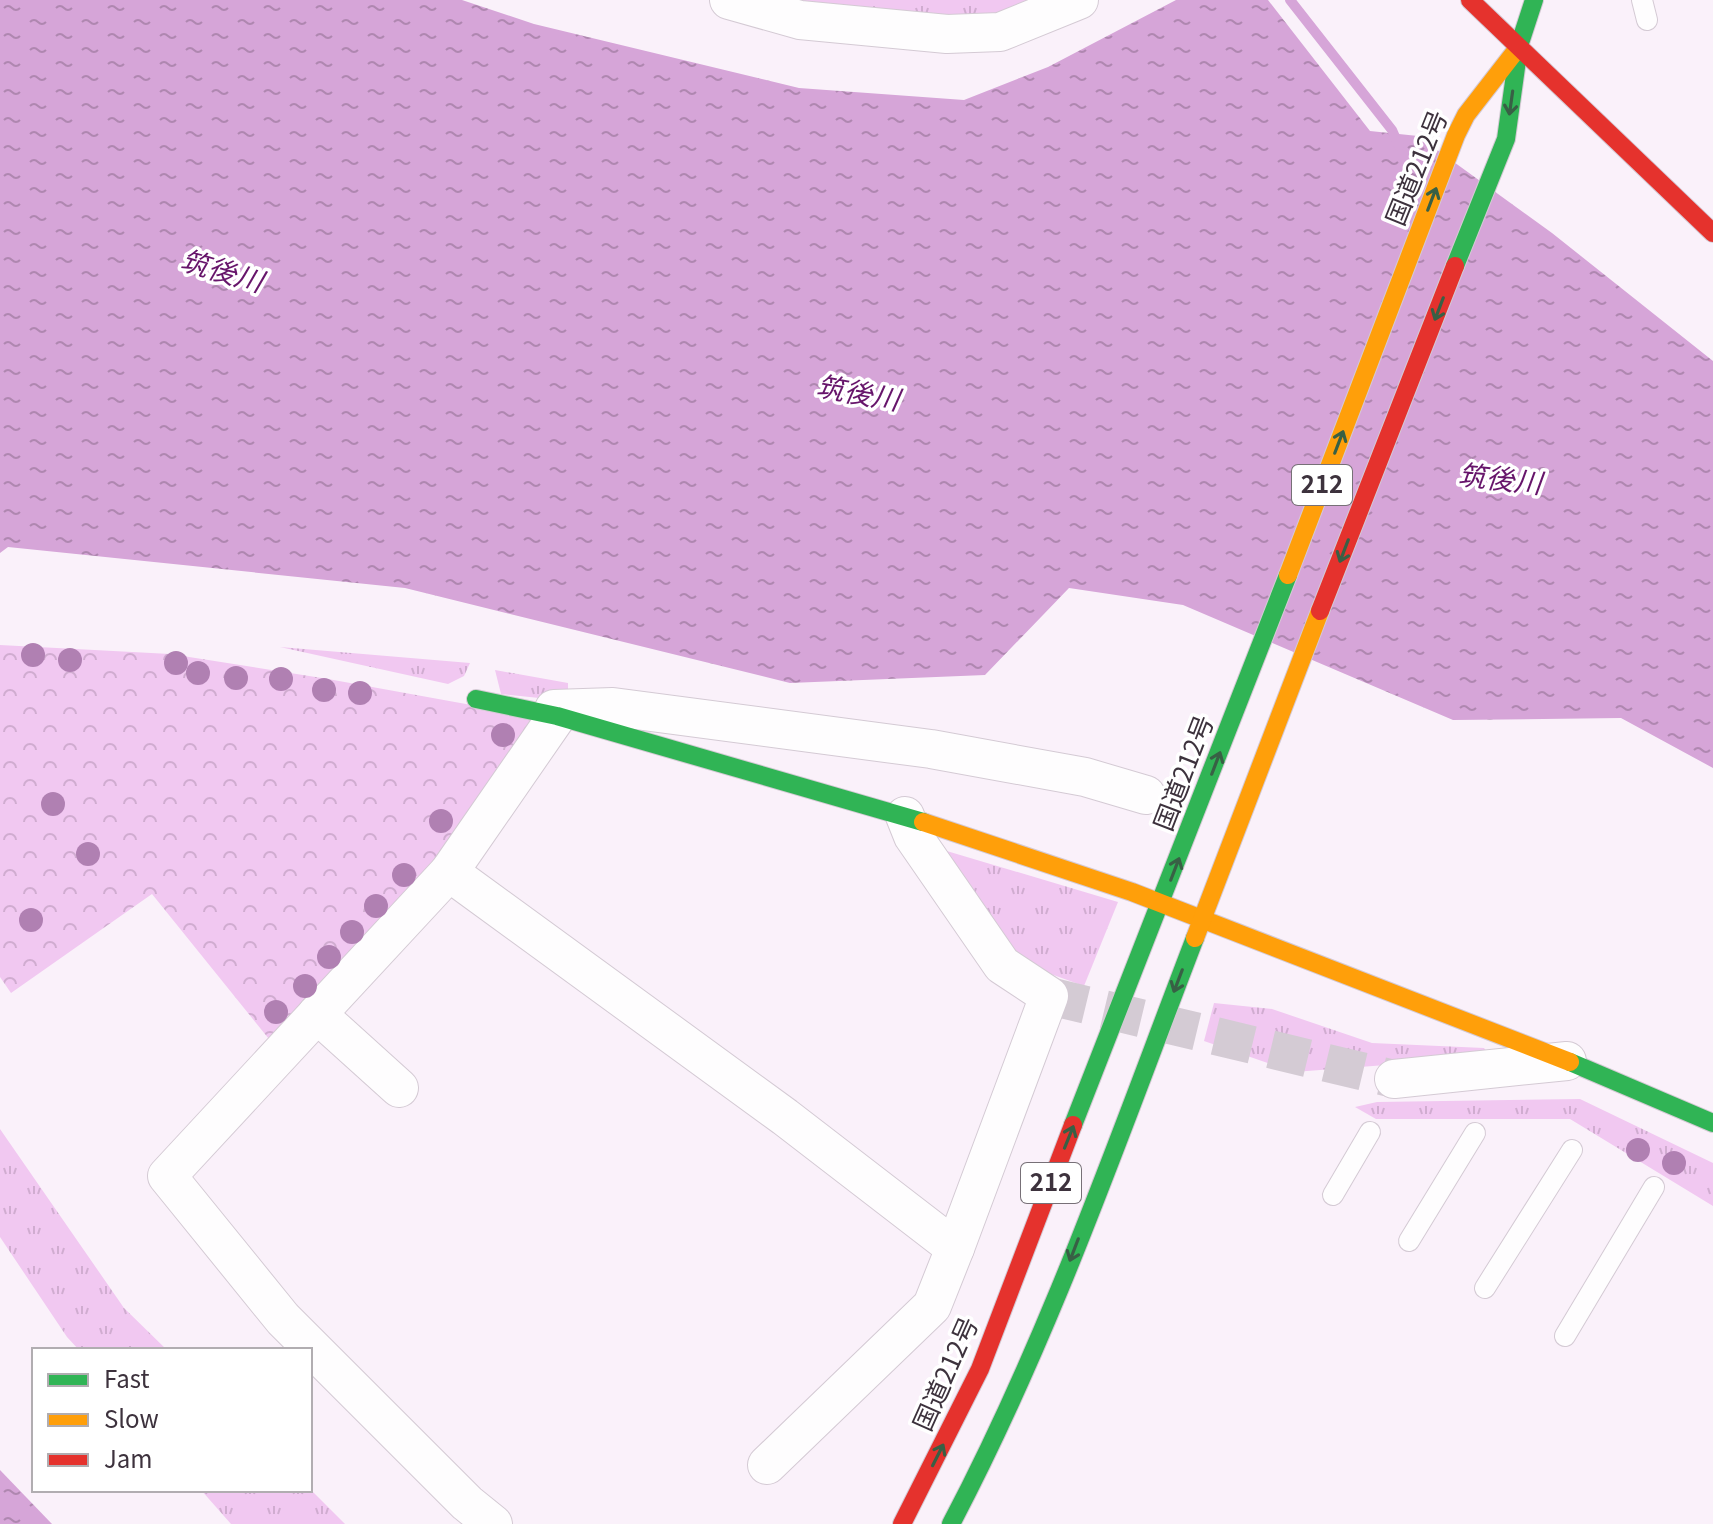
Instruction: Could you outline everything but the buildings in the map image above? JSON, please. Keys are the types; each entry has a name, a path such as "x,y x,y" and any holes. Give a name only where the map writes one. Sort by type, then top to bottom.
{"main road":[{"path":"1470,0 1713,233"},
{"name":"国道212号","path":"951,1524 972,1486 1041,1336 1225,855 1506,139 1519,46 1534,0"},
{"name":"国道212号","path":"902,1524 980,1369 1456,135 1466,115 1519,46"},
{"path":"476,699 542,713 905,816 1132,892 1567,1061 1713,1123"}],"street":[{"path":"729,0 800,20 947,34 1000,32 1079,0"},
{"path":"493,1524 467,1503 283,1319 156,1182 449,872 542,713 613,707 931,749 1085,777 1146,795"},
{"path":"767,1465 932,1306 947,1275 1049,996 1002,965 913,836 905,816"},
{"path":"449,872 785,1117 955,1248"},
{"path":"317,1014 399,1088"},
{"path":"1394,1079 1567,1061"}],"lane":[{"path":"1333,1195 1370,1132"},
{"path":"1409,1241 1475,1133"},
{"path":"1485,1288 1572,1150"},
{"path":"1565,1336 1654,1187"}],"green space":[{"path":"763,0 1054,0 999,22"},
{"path":"0,645 170,654 548,719 428,882 273,1044 152,894 11,993 0,977"},
{"path":"280,647 470,663 464,676 448,684"},
{"path":"495,670 568,683 568,701 501,694"},
{"path":"930,846 1118,902 1084,986 1012,960"},
{"path":"1214,1003 1272,1009 1372,1043 1484,1048 1491,1057 1294,1072 1204,1041"},
{"path":"1580,1099 1713,1163 1713,1206 1570,1119 1376,1119 1355,1107 1377,1102"},
{"path":"0,1129 124,1308 165,1348 77,1348 0,1237"},
{"path":"312,1491 345,1524 231,1524 203,1492"}],"water":[{"name":"筑後川","path":"0,0 462,0 534,24 799,88 964,100 1048,67 1176,0 1268,0 1370,131 1418,136 1552,233 1713,361 1713,768 1621,718 1453,720 1183,605 1069,588 985,675 790,683 405,588 8,547 0,553"},
{"path":"0,1470 52,1524 0,1524"}],"waterway":[{"path":"1290,0 1392,130 1399,146"}],"tunnel":[{"path":"1049,996 1394,1079"}],"traffic: fast":[{"path":"1455,266 1506,139 1519,46 1534,0"},
{"path":"1073,1125 1288,575"},
{"path":"476,699 557,716 923,822"},
{"path":"951,1524 987,1453 1052,1308 1195,938"},
{"path":"1570,1062 1713,1123"}],"traffic: slow":[{"path":"1288,575 1456,135 1466,115 1518,48"},
{"path":"1195,938 1320,611"},
{"path":"923,822 1132,892 1570,1062"}],"traffic: jam":[{"path":"1470,0 1713,233"},
{"path":"1320,611 1455,266"},
{"path":"902,1524 980,1369 1073,1125"}]}
